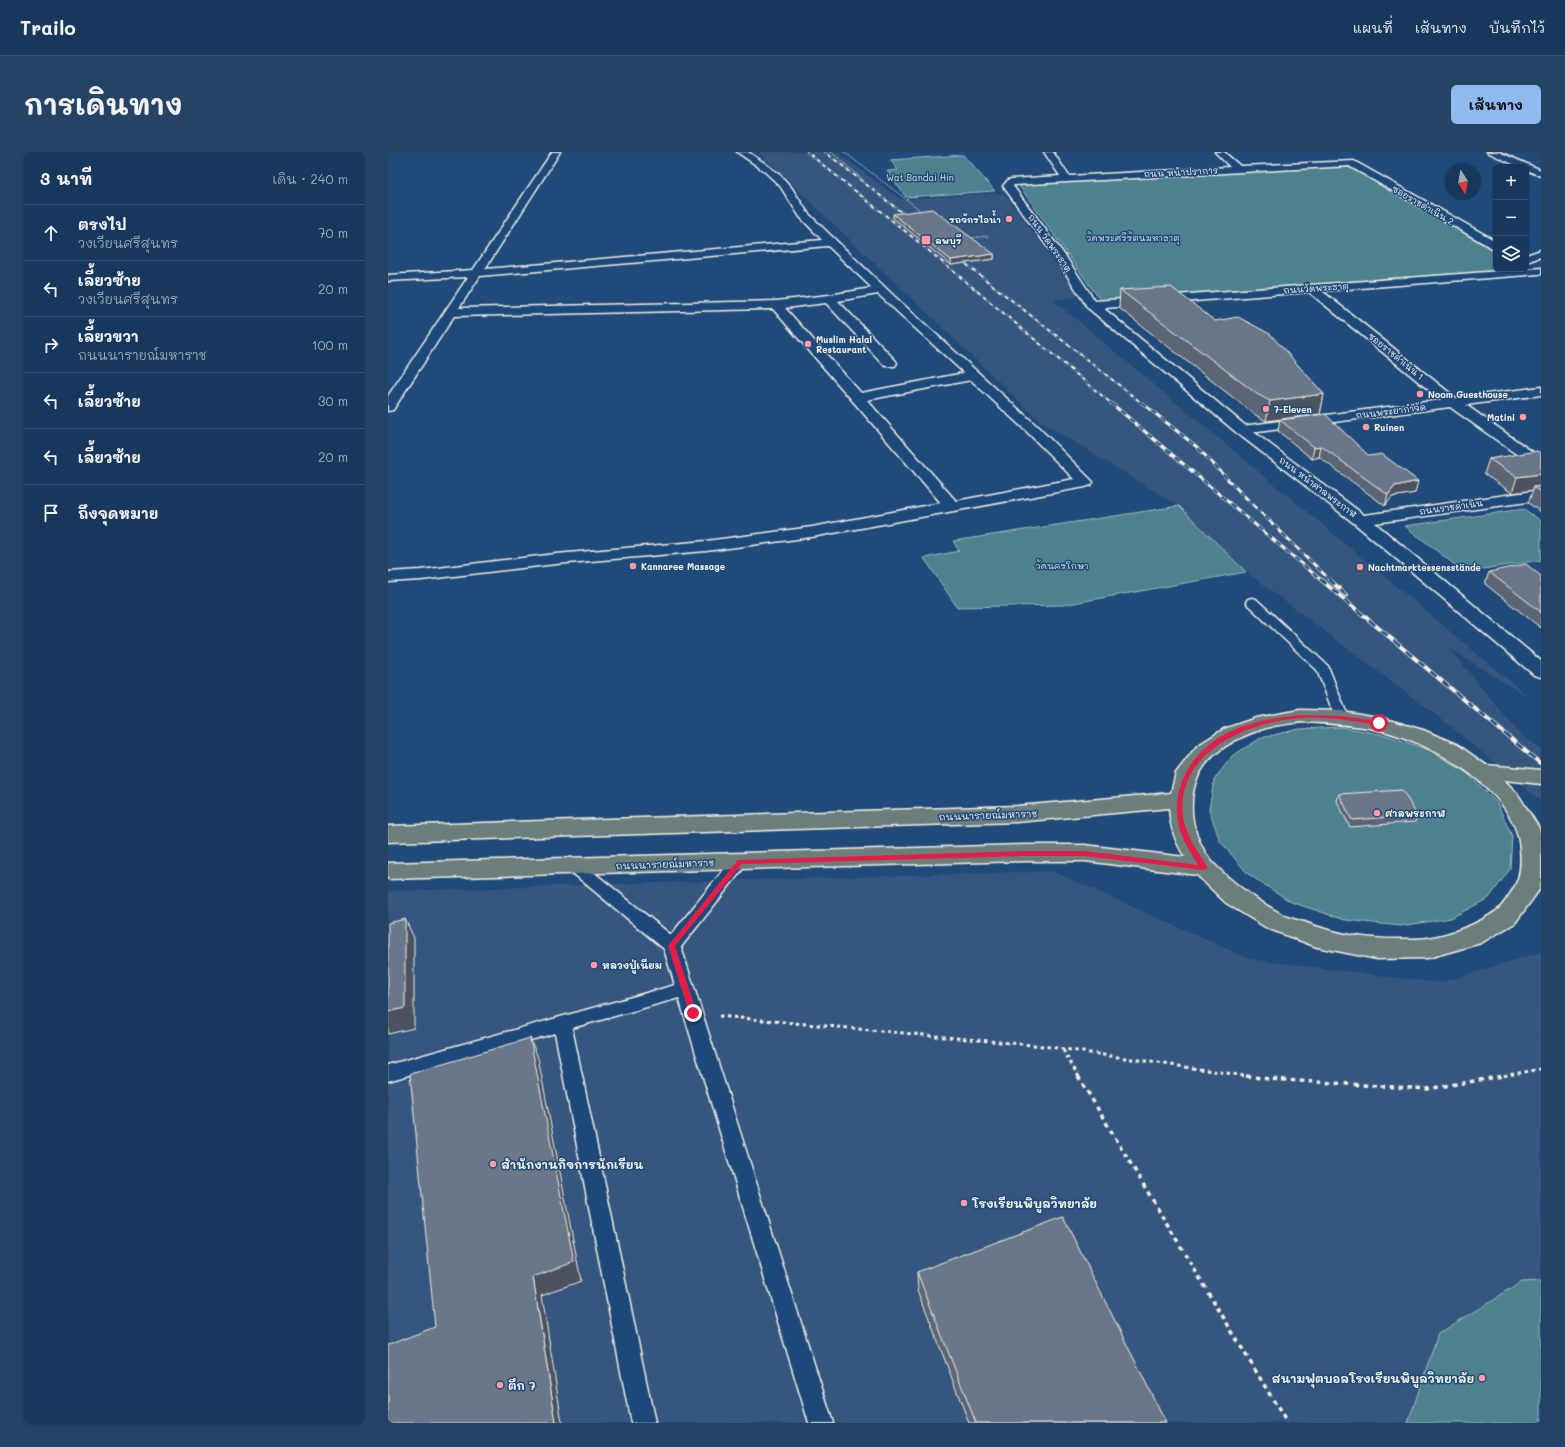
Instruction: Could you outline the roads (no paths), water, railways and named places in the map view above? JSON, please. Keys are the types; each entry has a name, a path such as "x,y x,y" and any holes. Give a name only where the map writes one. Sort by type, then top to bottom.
{"main road":[{"path":"1300,716 1341,717 1379,723 1416,734 1450,750 1481,771 1510,798 1528,828 1534,860 1534,888 1506,916 1472,936 1428,948 1377,949 1326,940 1276,922 1235,897 1204,868 1189,845 1181,822 1180,800 1187,773 1205,751 1231,734 1263,722 1300,716"},
{"path":"1481,771 1541,776"},
{"name":"ถนนนารายณ์มหาราช","path":"388,834 1018,814 1180,800"},
{"name":"ถนนนารายณ์มหาราช","path":"388,871 1024,853 1085,854 1204,868"}],"street":[{"path":"388,406 556,152"},
{"path":"388,577 421,575 556,560 706,546 812,532 1085,482 1052,446 880,290 797,206 789,190 756,160 741,152"},
{"path":"1048,152 1066,178"},
{"path":"1219,152 1238,169"},
{"path":"1491,152 1541,173"},
{"name":"ถนน หน้าปราการ","path":"1011,182 1350,163"},
{"name":"ซอยราชดำเนิน 2","path":"1350,163 1493,244"},
{"name":"ถนน วัดพระธาตุ","path":"1011,182 1008,186 1062,259 1092,305"},
{"path":"388,278 832,242"},
{"path":"1529,258 1541,253"},
{"path":"1529,266 1540,272"},
{"name":"ถนนวัดพระธาตุ","path":"1092,305 1540,272"},
{"name":"ซอยราชดำเนิน 1","path":"1311,288 1454,403 1541,465"},
{"path":"451,312 776,305 829,299 880,290"},
{"path":"829,299 890,363"},
{"path":"776,305 952,507"},
{"name":"ถนน หน้าศาลพระกาฬ","path":"1092,305 1242,430 1361,520 1541,671"},
{"path":"858,398 974,375"},
{"name":"ถนนพระยากำจัด","path":"1242,430 1541,391"},
{"name":"ถนนราชดำเนิน","path":"1361,520 1541,495"}],"lane":[{"path":"1252,602 1322,669 1341,717"},
{"path":"672,946 740,861"},
{"path":"575,866 672,946 821,1423"},
{"path":"388,1073 685,989"},
{"path":"562,1023 643,1423"}],"railway":[{"path":"807,152 916,240 1112,404"},
{"path":"825,152 910,219"},
{"path":"957,257 1143,404"},
{"path":"1111,403 1321,580"},
{"path":"1142,403 1197,447 1241,493 1330,580"},
{"path":"1320,579 1541,764"},
{"path":"1329,579 1346,595"}],"place":[{"name":"รถจักรไอน้ำ","path":"1009,219"},
{"name":"ลพบุรี","path":"926,240"},
{"name":"Muslim Halal Restaurant","path":"808,344"},
{"name":"Noom Guesthouse","path":"1420,394"},
{"name":"7-Eleven","path":"1266,409"},
{"name":"Matini","path":"1523,417"},
{"name":"Ruinen","path":"1366,427"},
{"name":"Kannaree Massage","path":"633,566"},
{"name":"Nachtmarktessensstände","path":"1360,567"},
{"name":"ศาลพระกาฬ","path":"1377,813"},
{"name":"หลวงปู่เนียม","path":"594,965"},
{"name":"สำนักงานกิจการนักเรียน","path":"493,1164"},
{"name":"โรงเรียนพิบูลวิทยาลัย","path":"964,1203"},
{"name":"สนามฟุตบอลโรงเรียนพิบูลวิทยาลัย","path":"1482,1378"},
{"name":"ตึก 7","path":"500,1385"}],"park label":[{"name":"Wat Bandai Hin","path":"920,177"},
{"name":"วัดพระศรีรัตนมหาธาตุ","path":"1133,237"},
{"name":"วัดนครโกษา","path":"1062,565"}]}
